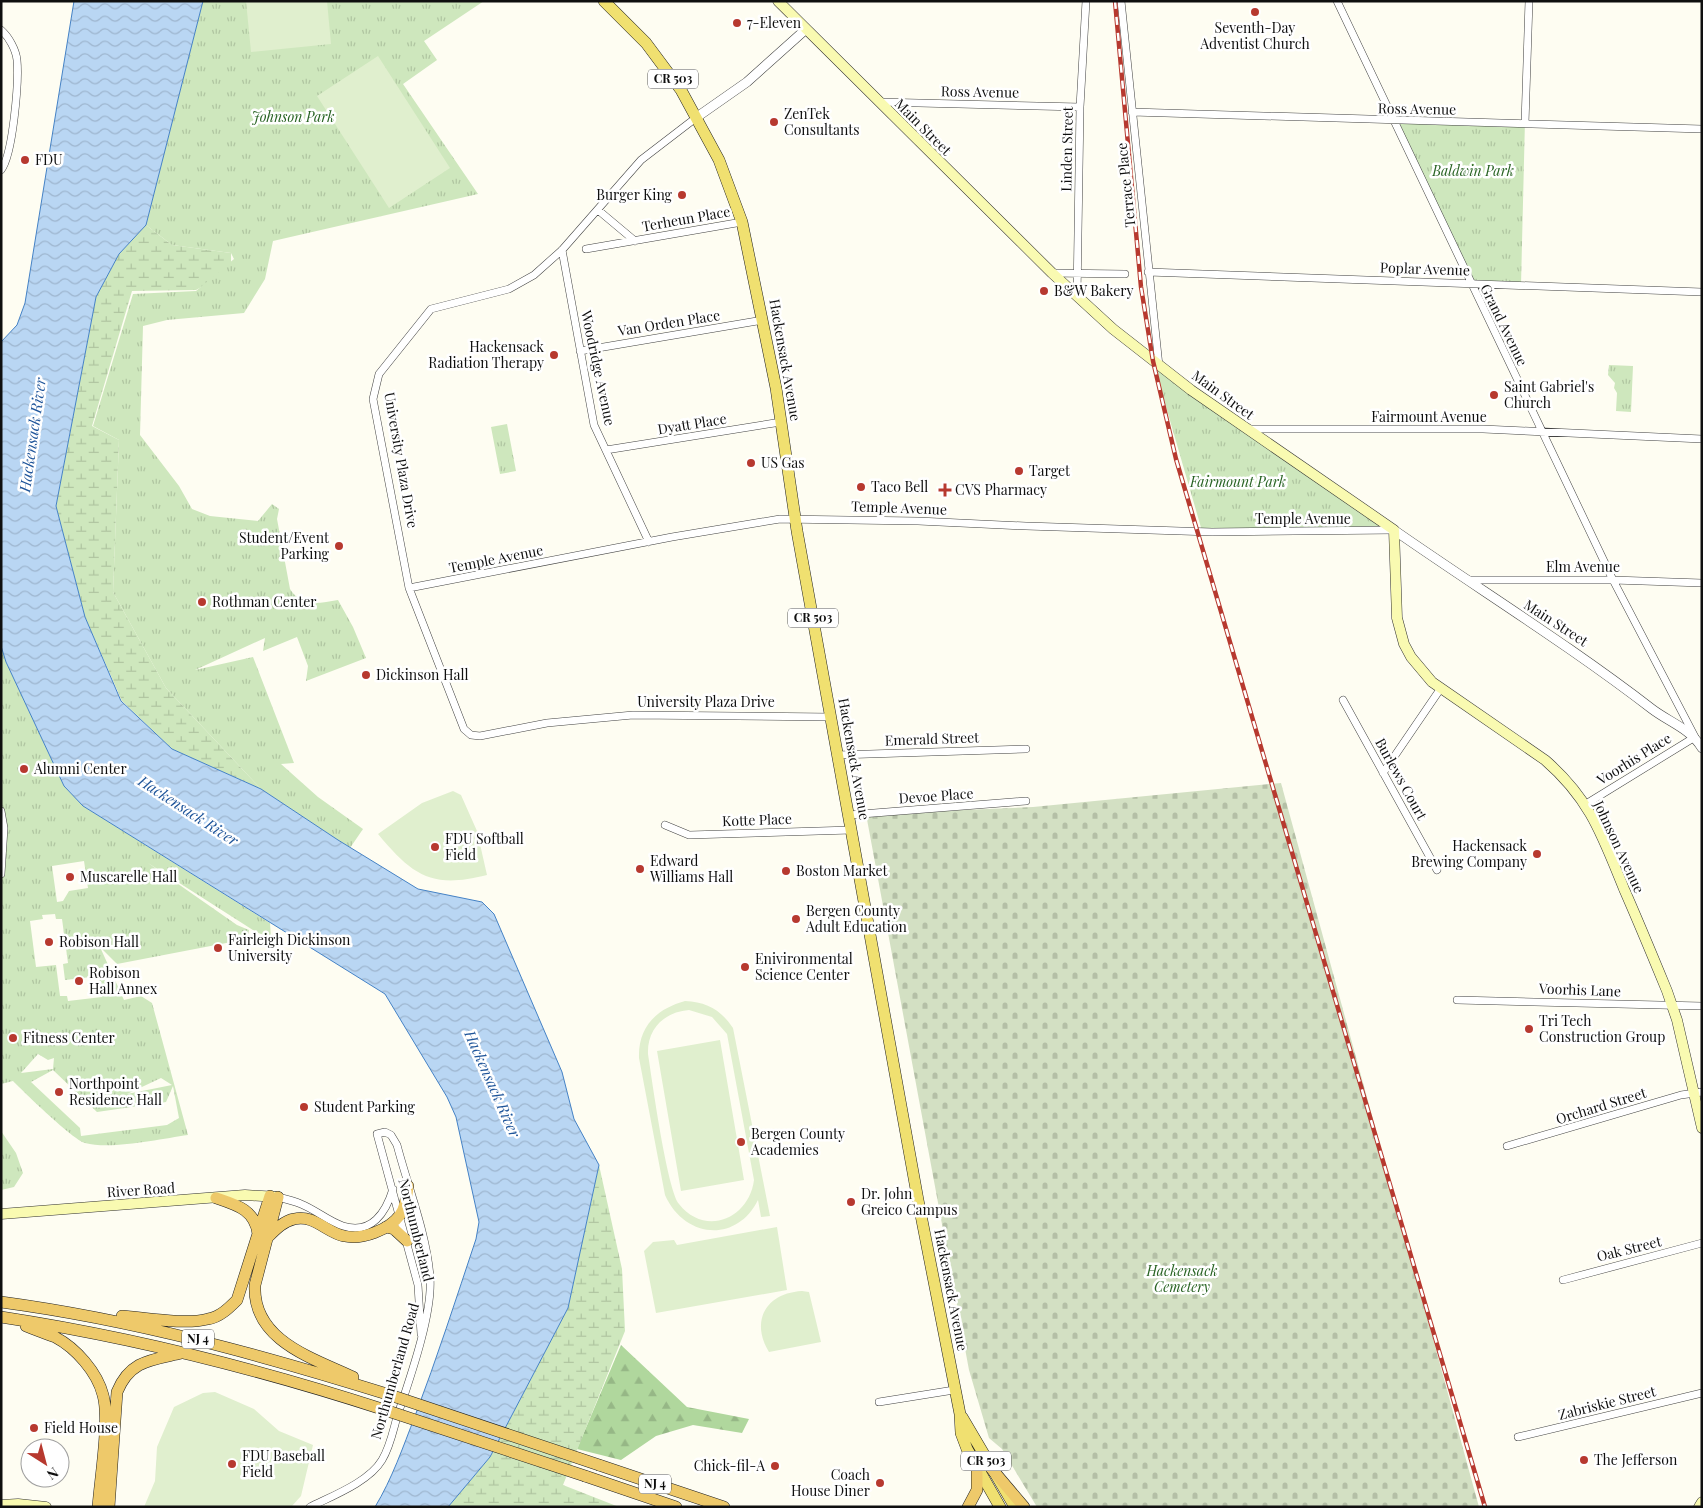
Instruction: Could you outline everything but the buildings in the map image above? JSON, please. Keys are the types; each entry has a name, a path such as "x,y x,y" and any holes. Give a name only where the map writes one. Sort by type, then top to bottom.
{"highway":[{"path":"65,1311 179,1320 209,1319 226,1310 237,1300 263,1235 295,1219 315,1222 345,1236 375,1232 386,1227 400,1215 406,1202 408,1186"},
{"path":"274,1196 263,1235 254,1285 254,1300 271,1331 293,1349 390,1395"},
{"path":"216,1198 239,1206 252,1216 263,1235"},
{"path":"386,1227 401,1234 407,1241"},
{"name":"NJ 4","path":"1,1302 65,1311 236,1348 390,1395 724,1507"},
{"path":"3,1318 56,1338 84,1360 95,1377 103,1396 105,1419 98,1507"},
{"name":"NJ 4","path":"3,1318 72,1329 186,1352 291,1380 676,1507"},
{"path":"109,1507 117,1392 121,1382 128,1372 139,1364 186,1352"},
{"path":"968,1507 977,1490 977,1468"},
{"path":"991,1468 1024,1507"}],"main road":[{"name":"CR 503","path":"604,1 661,62 697,117"},
{"name":"Main Street","path":"778,1 805,30 1077,297 1159,366 1246,429 1394,530"},
{"name":"Hackensack Avenue","path":"697,117 719,160 742,222 763,320 781,422 795,519 954,1390 960,1414 961,1433 977,1468 1000,1507"},
{"name":"Johnson Avenue","path":"1394,530 1400,631 1411,657 1420,669 1441,688 1545,760 1573,787 1586,804 1604,838 1672,1005 1698,1092 1702,1128"},
{"name":"River Road","path":"3,1215 245,1195 274,1196"},
{"name":"Hackensack Avenue","path":"960,1414 1014,1507"},
{"path":"1699,1507 1702,1502"},
{"path":"1,1505 18,1504 46,1507"}],"street":[{"name":"Linden Street","path":"1077,297 1080,106 1086,1"},
{"name":"Terrace Place","path":"1121,1 1159,366"},
{"name":"Grand Avenue","path":"1337,1 1613,580 1699,736"},
{"path":"1525,123 1529,1"},
{"path":"1,30 14,50 17,74 9,154 1,170"},
{"name":"University Plaza Drive","path":"805,30 747,82 642,159 562,250 534,275 520,284 431,309 379,374 373,399 409,588 464,729 472,735 480,736 555,722 633,714 831,717"},
{"name":"Ross Avenue","path":"878,102 1080,106"},
{"name":"Ross Avenue","path":"1132,112 1702,129"},
{"name":"Terheun Place","path":"598,210 635,241"},
{"name":"Terheun Place","path":"586,249 742,222"},
{"name":"Woodridge Avenue","path":"562,250 594,425 649,542"},
{"name":"Poplar Avenue","path":"1148,272 1702,292"},
{"path":"1052,273 1125,274"},
{"name":"Van Orden Place","path":"580,351 763,320"},
{"name":"Dyatt Place","path":"606,450 781,422"},
{"name":"Fairmount Avenue","path":"1246,429 1483,429 1702,439"},
{"name":"Temple Avenue","path":"409,588 649,542 770,521 795,519 918,520 1026,526 1212,532 1394,530"},
{"name":"Main Street","path":"1394,530 1465,580 1588,661 1662,716 1699,736 1702,748"},
{"name":"Elm Avenue","path":"1465,580 1613,580 1702,583"},
{"path":"1383,773 1441,688"},
{"name":"Burlews Court","path":"1343,700 1437,870"},
{"name":"Voorhis Place","path":"1586,804 1699,736"},
{"name":"Emerald Street","path":"838,755 1026,749"},
{"name":"Devoe Place","path":"849,815 1026,801"},
{"path":"1,811 4,828 1,874"},
{"name":"Kotte Place","path":"665,824 689,834 851,830"},
{"name":"Voorhis Lane","path":"1457,1000 1702,1006"},
{"name":"Orchard Street","path":"1507,1146 1681,1095 1698,1092"},
{"name":"Northumberland Road","path":"310,1507 360,1482 382,1461 407,1387 429,1303 430,1278 397,1145 390,1134 385,1132 377,1134"},
{"name":"Northumberland","path":"377,1134 418,1285 421,1334"},
{"path":"274,1196 301,1204 345,1227 354,1228 377,1220 389,1204 393,1189"},
{"name":"Oak Street","path":"1563,1280 1702,1243"},
{"path":"879,1402 954,1390"},
{"name":"Zabriskie Street","path":"1518,1437 1702,1393"}],"green space":[{"name":"Johnson Park","path":"203,1 484,1 424,41 437,60 403,84 478,194 273,241 265,279 244,313 167,320 143,326 140,435 179,486 192,509 210,516 258,521 272,504 279,509 277,519 290,589 305,602 318,603 338,600 353,627 366,658 306,681 308,666 297,637 263,651 265,638 195,670 253,657 294,763 281,764 318,797 363,829 350,848 261,789 166,688 113,592 119,440 93,426 133,294 196,291 234,259 231,253 172,245 146,225"},
{"path":"246,1 327,1 331,44 251,52"},
{"path":"378,56 450,168 389,208 317,96"},
{"name":"Baldwin Park","path":"1525,120 1521,285 1471,283 1394,121"},
{"path":"146,225 172,245 231,253 231,266 216,279 196,290 132,291 92,426 119,440 113,592 166,688 261,789 172,749 122,701 85,617 56,506 96,297 119,254"},
{"name":"Fairmount Park","path":"1153,362 1394,530 1202,531"},
{"path":"1609,365 1633,366 1631,412 1616,411 1617,393 1614,388 1615,383 1608,375"},
{"path":"507,424 516,471 500,474 491,427"},
{"path":"1,646 6,662 64,786 83,806 270,923 271,938 256,932 148,863 237,925 249,930 247,939 117,964 100,947 124,1000 141,996 152,1003 188,1135 122,1145 85,1143 70,1134 13,1081 1,1084","holes":["84,861 88,888 69,891 63,901 57,902 52,866","55,914 56,919 62,919 68,963 63,964 65,980 99,976 102,997 68,1001 67,996 60,996 56,965 36,967 30,921 43,919 42,915","38,1054 48,1060 54,1058 53,1069 21,1073","53,1070 97,1112 166,1102 173,1086 179,1118 167,1125 81,1136 80,1128 31,1082","161,1078 172,1085 127,1094"]},
{"name":"Hackensack Cemetery","path":"1281,783 1479,1507 1037,1507 1002,1449 989,1438 969,1370 866,814 1033,807"},
{"name":"FDU Softball Field","path":"453,791 461,795 477,831 487,875 452,880 425,876 402,860 378,834 422,803"},
{"path":"685,1001 707,1005 724,1016 733,1028 770,1216 761,1217 758,1200 748,1214 737,1224 724,1229 710,1230 697,1227 684,1220 665,1195 639,1058 645,1028 657,1014","holes":["689,1010 712,1017 727,1034 754,1180 744,1205 724,1219 713,1221 701,1220 689,1214 679,1204 674,1194 660,1133 648,1054 650,1037 659,1023 665,1018 680,1011"]},
{"path":"720,1040 744,1180 681,1191 657,1051"},
{"path":"1,1131 16,1153 23,1173 14,1187 1,1190"},
{"path":"599,1165 622,1269 625,1331 563,1485 619,1507 448,1507 490,1457 568,1308"},
{"path":"777,1227 787,1290 656,1313 644,1251 653,1242 674,1240 677,1245"},
{"path":"802,1291 809,1292 821,1342 769,1352 763,1341 761,1330 765,1311 779,1297"},
{"path":"621,1345 687,1407 749,1419 742,1433 693,1425 656,1436 621,1460 577,1449"},
{"name":"FDU Baseball Field","path":"215,1392 254,1409 279,1431 313,1445 301,1496 292,1506 144,1507 155,1481 157,1447 174,1407 203,1393"}],"water":[{"name":"Hackensack River","path":"74,1 203,1 146,225 119,254 96,297 56,506 85,617 121,701 172,749 261,789 338,840 418,889 482,902 494,914 562,1072 574,1119 599,1165 568,1308 490,1457 448,1507 375,1507 397,1463 423,1394 476,1239 479,1222 456,1117 447,1097 385,994 83,806 64,786 6,662 1,646 1,342 17,325 25,303"}],"railway":[{"path":"1115,1 1141,287 1153,361 1176,459 1485,1507"}],"place":[{"name":"Seventh-Day Adventist Church","path":"1255,12"},
{"name":"7-Eleven","path":"737,23"},
{"name":"ZenTek Consultants","path":"774,122"},
{"name":"FDU","path":"25,160"},
{"name":"Burger King","path":"682,195"},
{"name":"B&W Bakery","path":"1044,291"},
{"name":"Hackensack Radiation Therapy","path":"554,355"},
{"name":"Saint Gabriel's Church","path":"1494,395"},
{"name":"US Gas","path":"751,463"},
{"name":"Target","path":"1019,471"},
{"name":"Taco Bell","path":"861,487"},
{"name":"CVS Pharmacy","path":"945,490"},
{"name":"Student/Event Parking","path":"339,546"},
{"name":"Rothman Center","path":"202,602"},
{"name":"Dickinson Hall","path":"366,675"},
{"name":"Alumni Center","path":"24,769"},
{"name":"FDU Softball Field","path":"435,847"},
{"name":"Hackensack Brewing Company","path":"1537,854"},
{"name":"Edward Williams Hall","path":"640,869"},
{"name":"Boston Market","path":"786,871"},
{"name":"Muscarelle Hall","path":"70,877"},
{"name":"Bergen County Adult Education","path":"796,919"},
{"name":"Robison Hall","path":"49,942"},
{"name":"Fairleigh Dickinson University","path":"218,948"},
{"name":"Enivironmental Science Center","path":"745,967"},
{"name":"Robison Hall Annex","path":"79,981"},
{"name":"Tri Tech Construction Group","path":"1529,1029"},
{"name":"Fitness Center","path":"13,1038"},
{"name":"Northpoint Residence Hall","path":"59,1092"},
{"name":"Student Parking","path":"304,1107"},
{"name":"Bergen County Academies","path":"741,1142"},
{"name":"Dr. John Greico Campus","path":"851,1202"},
{"name":"Field House","path":"34,1428"},
{"name":"The Jefferson","path":"1584,1460"},
{"name":"FDU Baseball Field","path":"232,1464"},
{"name":"Chick-fil-A","path":"775,1466"},
{"name":"Coach House Diner","path":"880,1483"}]}
